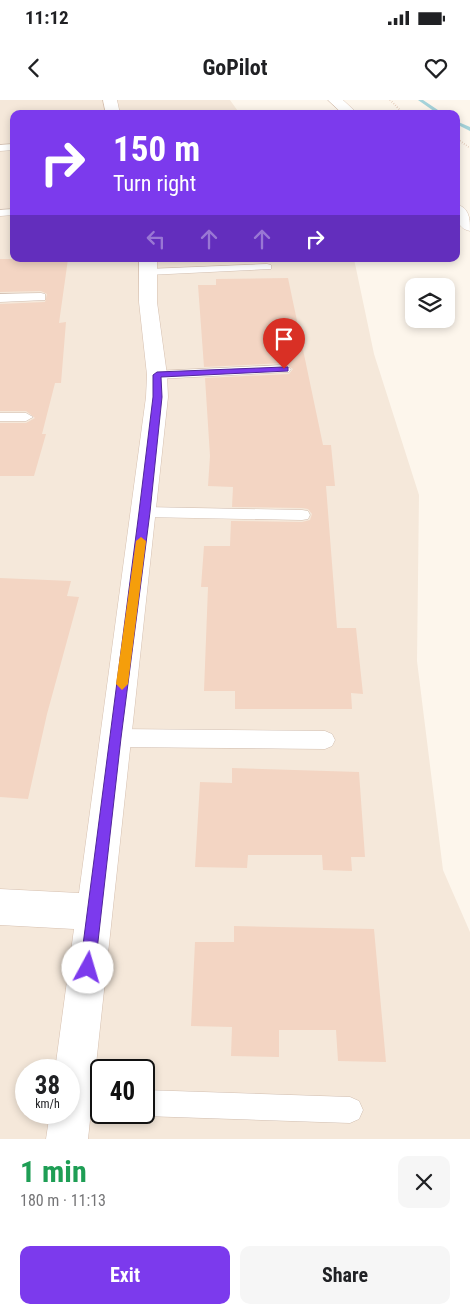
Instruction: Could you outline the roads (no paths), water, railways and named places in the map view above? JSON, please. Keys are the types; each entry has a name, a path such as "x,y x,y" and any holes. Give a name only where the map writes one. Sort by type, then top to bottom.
{"street":[{"path":"335,100 346,110"},
{"path":"460,214 470,226"},
{"path":"67,1139 87,1102 94,912 157,397 157,375 148,302 148,265"},
{"path":"0,907 94,912"}],"lane":[{"path":"148,265 267,267"},
{"path":"0,298 42,297"},
{"path":"157,375 284,369"},
{"path":"0,417 26,417"},
{"path":"144,512 302,515"},
{"path":"115,738 325,740"},
{"path":"155,1103 350,1110"}],"waterway":[{"path":"420,100 436,110"},
{"path":"460,124 470,129"}]}
